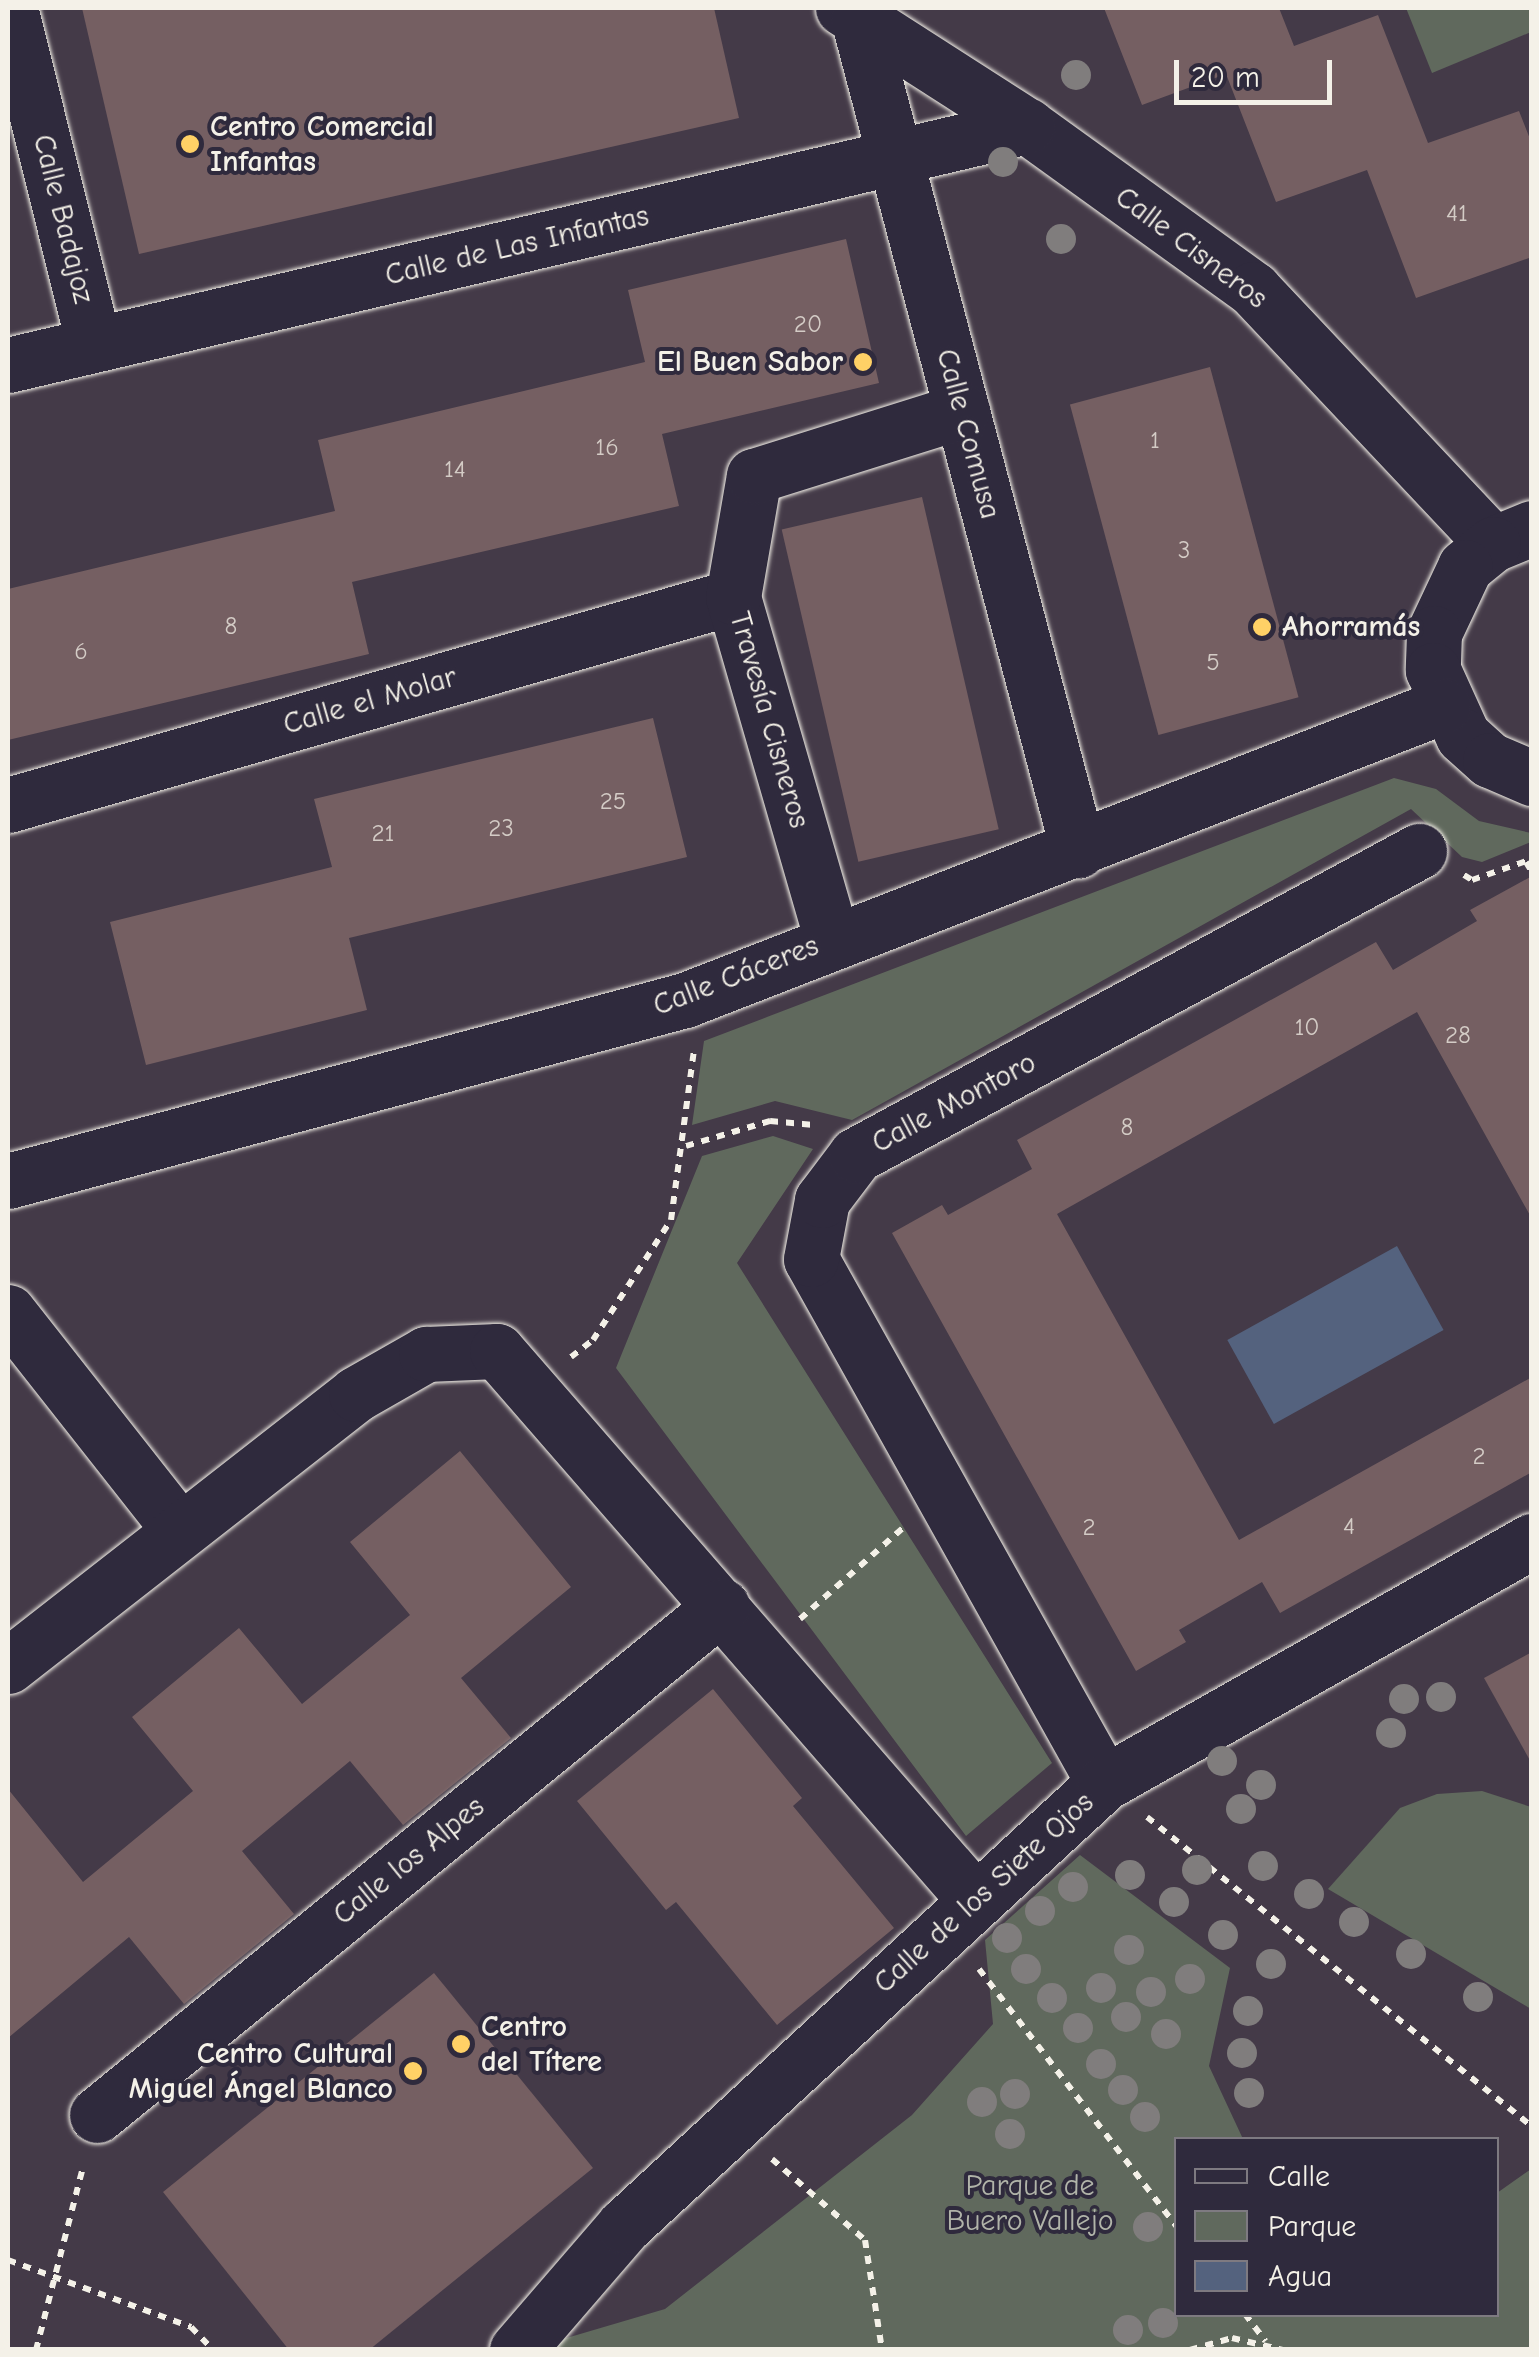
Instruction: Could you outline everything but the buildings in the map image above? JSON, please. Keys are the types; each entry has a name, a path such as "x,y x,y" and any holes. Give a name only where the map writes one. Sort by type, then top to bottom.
{"street":[{"name":"Calle Cisneros","path":"851,13 1027,126 1252,289 1512,536"},
{"name":"Calle Comusa","path":"851,13 895,158 1078,850"},
{"name":"Calle Badajoz","path":"12,27 94,345"},
{"name":"Calle de Las Infantas","path":"8,365 1027,126"},
{"name":"Travesía Cisneros","path":"832,940 733,597 754,476 962,410"},
{"path":"1512,536 1445,598 1434,634 1443,706 1490,760 1532,778"},
{"name":"Calle el Molar","path":"8,805 733,597"},
{"name":"Calle Cáceres","path":"11,1166 685,1000 1443,706"},
{"name":"Calle Montoro","path":"1104,1783 811,1260 822,1200 856,1155 1419,851"},
{"path":"8,1312 178,1528"},
{"path":"8,1666 178,1528 356,1394 426,1354 498,1351 534,1387 722,1606 960,1913"},
{"name":"Calle de los Siete Ojos","path":"517,2350 624,2226 1104,1783 1532,1541"},
{"name":"Calle los Alpes","path":"97,2116 722,1606"}],"path":[{"path":"1529,861 1532,872"},
{"path":"534,1387 593,1340 671,1220 684,1146 695,1038 685,1000"},
{"path":"684,1146 770,1120 820,1126 856,1155"},
{"path":"817,1604 890,1538"},
{"path":"1104,1783 1532,2126"},
{"path":"960,1913 1174,2223"},
{"path":"36,2350 97,2116"},
{"path":"736,2122 865,2240 882,2350"},
{"path":"8,2260 53,2282 191,2326 213,2350"},
{"path":"1247,2317 1266,2342"},
{"path":"1190,2350 1232,2338 1266,2342 1283,2350"}],"green space":[{"path":"1406,8 1531,8 1531,32 1432,73"},
{"path":"1394,778 1436,789 1479,821 1531,833 1531,842 1482,862 1462,857 1411,809 852,1120 775,1101 692,1125 704,1041"},
{"path":"773,1136 813,1149 737,1263 1052,1763 966,1836 616,1368 702,1156"},
{"path":"1482,1791 1531,1807 1531,2009 1328,1889 1400,1808 1437,1794"},
{"name":"Parque de Buero Vallejo","path":"1080,1855 1230,1968 1209,2066 1242,2137 1174,2137 1174,2317 1499,2317 1499,2192 1531,2169 1531,2349 550,2350 553,2342 665,2309 912,2115 993,2024 985,1940"}],"water":[{"path":"1397,1246 1444,1330 1274,1424 1227,1340"}],"place":[{"name":"Centro Comercial Infantas","path":"190,144"},
{"name":"El Buen Sabor","path":"863,362"},
{"name":"Ahorramás","path":"1262,627"},
{"name":"Centro del Títere","path":"461,2044"},
{"name":"Centro Cultural Miguel Ángel Blanco","path":"413,2071"}]}
